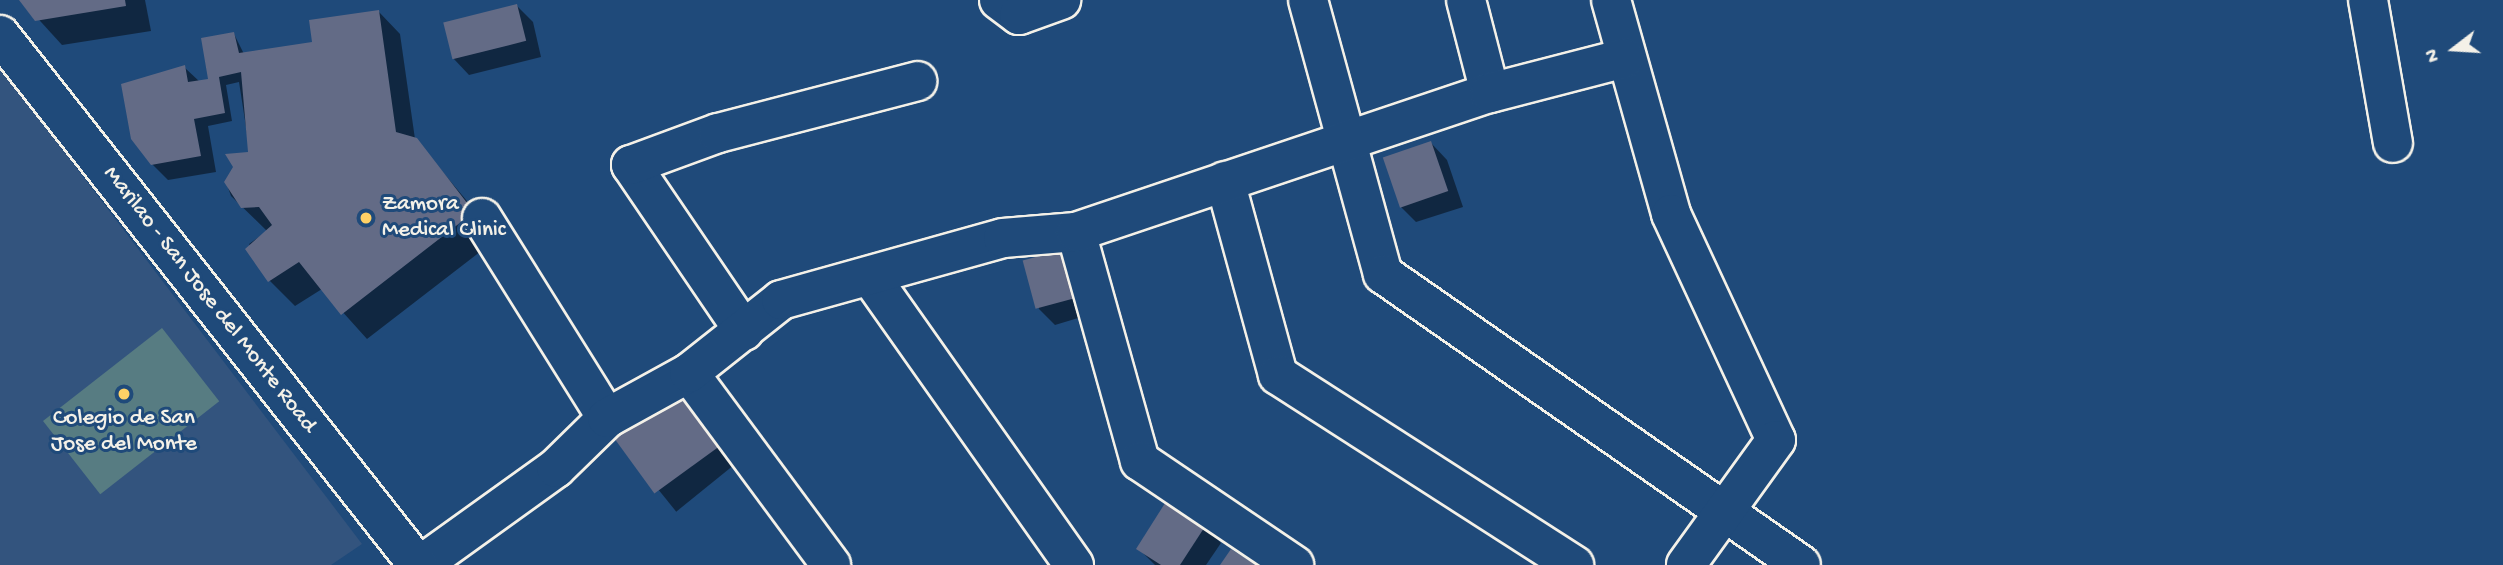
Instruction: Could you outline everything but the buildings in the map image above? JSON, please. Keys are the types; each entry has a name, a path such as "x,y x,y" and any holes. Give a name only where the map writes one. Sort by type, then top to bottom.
{"street":[{"path":"999,0 1018,15 1061,0"},
{"path":"1308,0 1383,274 1724,516 1801,565"},
{"path":"1466,0 1490,93"},
{"path":"1611,0 1625,58 1671,214 1776,440 1724,516 1686,565"},
{"path":"2368,0 2393,143"},
{"name":"Marilao - San Jose del Monte Road","path":"0,35 420,565"},
{"path":"420,565 556,468 607,418 689,373 782,300 1003,238 1076,232 1490,93 1625,58"},
{"path":"744,331 631,164 718,133 917,81"},
{"path":"1225,181 1278,374 1574,565"},
{"path":"482,218 607,418"},
{"path":"1076,232 1140,461 1294,565"},
{"path":"870,276 1074,565"},
{"path":"689,373 831,565"}],"shaded area":[{"name":"Colegio de San Jose del Monte","path":"0,67 362,544 331,565 0,565"}],"green space":[{"path":"162,328 219,401 100,494 43,421"}],"place":[{"name":"Zamora Medical Clinic","path":"366,218"},
{"name":"Colegio de San Jose del Monte","path":"124,394"}]}
